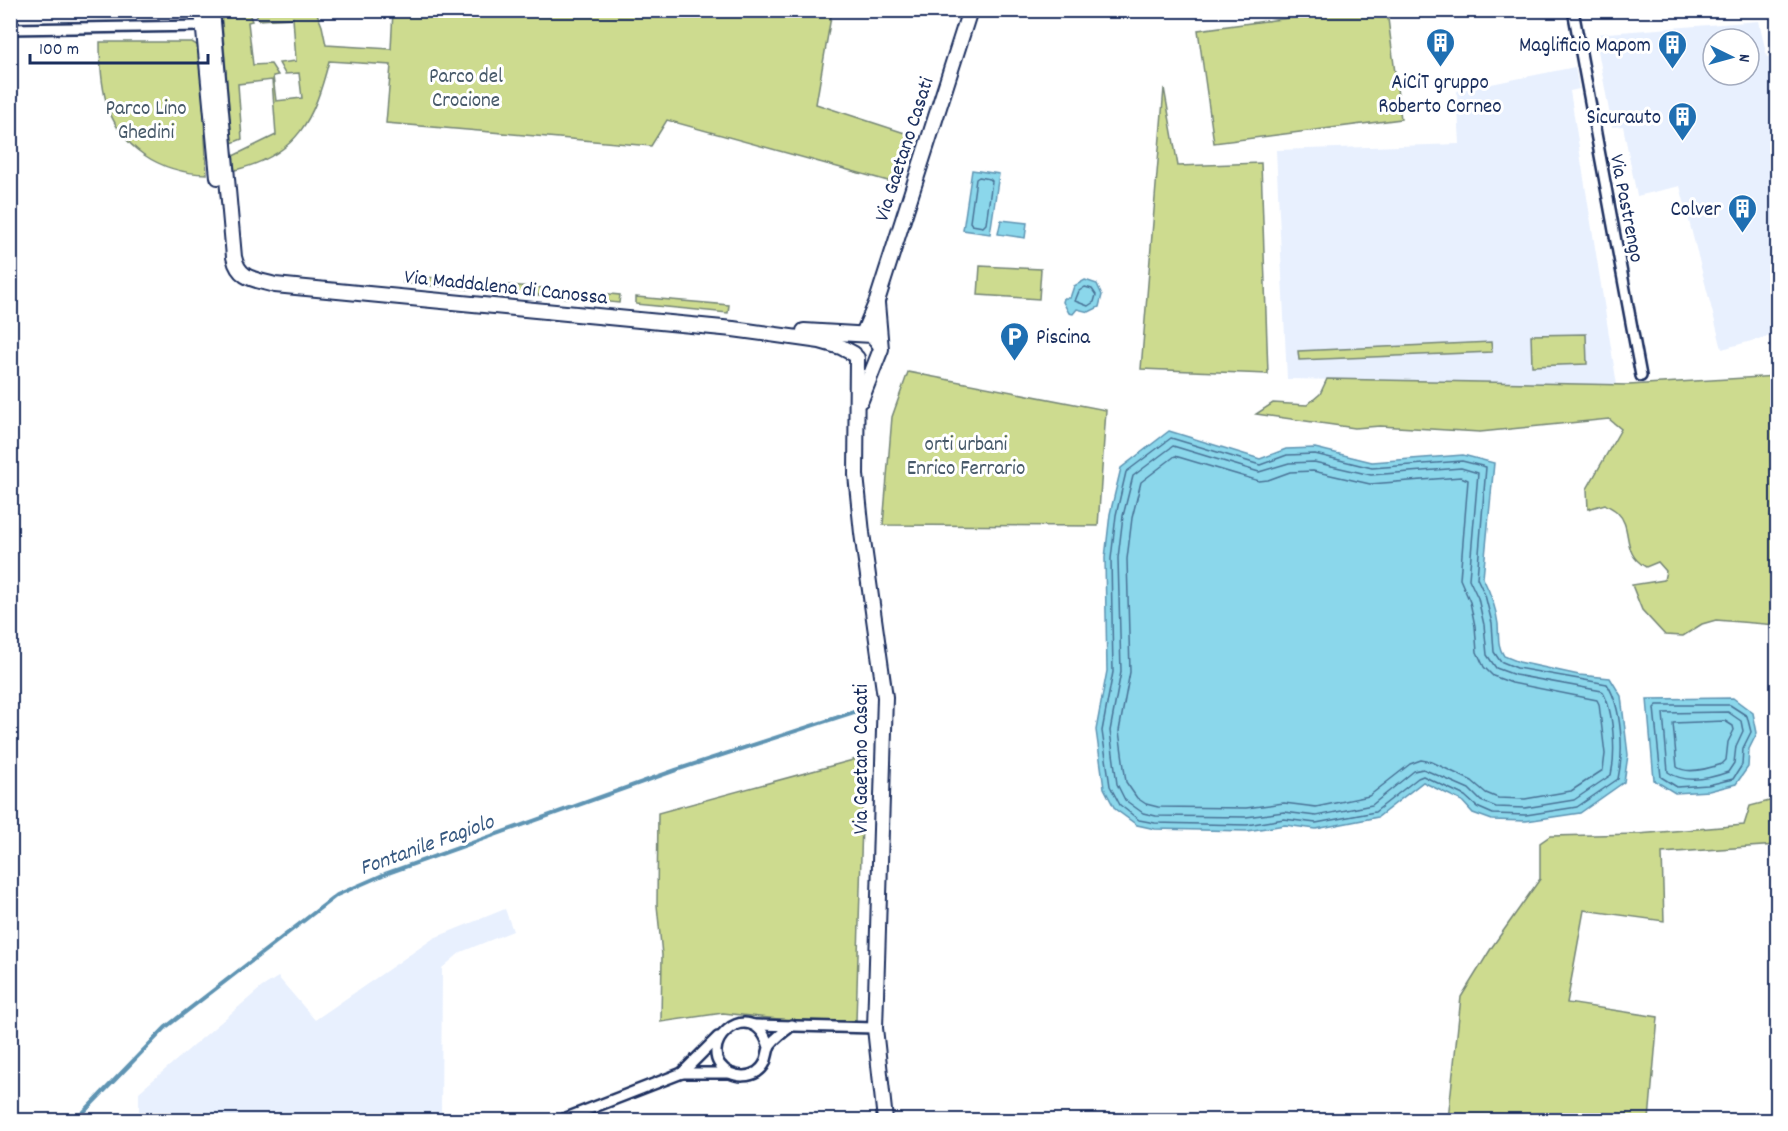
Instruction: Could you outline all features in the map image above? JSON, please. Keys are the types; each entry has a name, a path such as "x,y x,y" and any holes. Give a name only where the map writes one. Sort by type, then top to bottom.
{"street":[{"path":"953,10 969,12"},
{"name":"Via Pastrengo","path":"1573,10 1641,376"},
{"path":"10,29 203,26 208,22 209,12"},
{"name":"Via Maddalena di Canossa","path":"209,12 217,68 236,268 245,276 275,285 733,329 820,341 841,347 856,356"},
{"name":"Via Gaetano Casati","path":"885,1120 875,1028 885,697 856,475 856,356 854,344 861,335 877,301 969,12"},
{"path":"203,26 210,39 217,68"},
{"name":"Via Maddalena di Canossa","path":"203,26 225,254 231,273 237,280 246,285 259,287 275,285"},
{"path":"209,98 217,108 220,143 224,151 221,163 224,197 221,215"},
{"name":"Via Gaetano Casati","path":"856,419 879,351 877,301"},
{"name":"Via Maddalena di Canossa","path":"733,329 861,335"},
{"path":"856,356 866,362 879,351 872,335 861,335"},
{"path":"561,1120 682,1072 729,1027 738,1024 875,1028"},
{"path":"753,1025 761,1030 769,1047"},
{"path":"682,1072 729,1073 744,1076 760,1070 765,1063 769,1047 792,1025"},
{"path":"722,1033 716,1050 722,1067 729,1073"}],"shaded area":[{"path":"1759,21 1760,27 1701,27 1701,87 1761,87 1761,30 1767,57 1777,55 1777,334 1722,349 1680,186 1637,196 1623,126 1612,127 1595,34"},
{"path":"1575,67 1579,89 1570,91 1617,385 1287,379 1276,150 1460,144 1457,91"},
{"path":"505,909 513,931 461,952 442,968 441,1120 139,1120 139,1092 262,987 278,977 315,1020 434,938"}],"green space":[{"path":"1349,10 1387,11 1401,119 1214,143 1198,30"},
{"name":"Parco del Crocione","path":"221,11 248,11 252,21 248,22 253,65 271,64 278,75 273,76 276,101 302,98 299,73 285,74 279,63 296,61 293,18 259,20 254,11 316,11 326,45 391,49 393,11 832,11 816,104 914,136 899,184 667,120 651,146 386,123 391,65 329,61 317,100 300,132 274,155 235,170 233,156 276,135 272,80 238,84 242,139 232,143"},
{"name":"Parco Lino Ghedini","path":"100,42 192,42 200,47 207,174 190,173 158,163 144,155 121,132 112,118 104,94"},
{"path":"1164,88 1178,166 1261,163 1268,374 1141,369"},
{"path":"980,266 1041,269 1039,299 978,295"},
{"path":"404,275 489,283 489,291 403,283"},
{"path":"509,285 620,295 619,303 508,292"},
{"path":"636,297 729,305 728,313 636,304"},
{"path":"1586,334 1587,364 1532,366 1531,335"},
{"path":"1491,342 1492,352 1299,360 1298,351"},
{"name":"orti urbani Enrico Ferrario","path":"908,372 1106,410 1098,526 883,525 892,417"},
{"path":"1777,376 1777,625 1716,620 1702,624 1683,636 1665,635 1642,610 1632,585 1664,580 1666,571 1658,562 1646,567 1633,555 1625,525 1616,511 1605,504 1588,509 1587,489 1621,429 1609,419 1480,432 1380,426 1355,428 1256,414 1273,403 1307,405 1320,394 1327,379 1629,385"},
{"path":"864,757 856,1021 788,1020 723,1013 661,1022 662,955 657,905 658,813"},
{"path":"1777,799 1777,845 1662,853 1664,921 1584,910 1567,1003 1658,1017 1649,1120 1448,1120 1461,997 1492,947 1540,879 1540,843 1550,836 1638,834 1744,825 1750,806"}],"water":[{"path":"972,170 999,174 990,234 963,230"},
{"path":"1001,220 1027,223 1025,238 998,234"},
{"path":"1085,280 1097,284 1102,295 1099,307 1089,312 1077,309 1073,314 1069,313 1063,302 1064,298 1070,298 1074,286"},
{"path":"1169,431 1260,459 1286,449 1315,448 1372,462 1463,455 1494,463 1483,578 1496,612 1499,645 1504,656 1519,662 1579,675 1610,678 1621,696 1628,755 1624,782 1580,813 1526,821 1492,820 1473,813 1462,801 1423,782 1378,817 1316,829 1285,825 1247,831 1155,829 1137,825 1115,809 1104,788 1096,730 1107,671 1105,558 1110,514 1121,468"},
{"path":"1733,698 1753,713 1757,733 1749,749 1748,767 1736,784 1709,791 1675,793 1654,780 1647,699"}],"waterway":[{"name":"Fontanile Fagiolo","path":"76,1120 166,1027 337,895 385,874 676,770 854,712"}],"place":[{"name":"AiCiT gruppo Roberto Corneo","path":"1440,68"},
{"name":"Maglificio Mapom","path":"1672,70"},
{"name":"Sicurauto","path":"1682,142"},
{"name":"Colver","path":"1742,234"},
{"name":"Piscina","path":"1015,362"}]}
